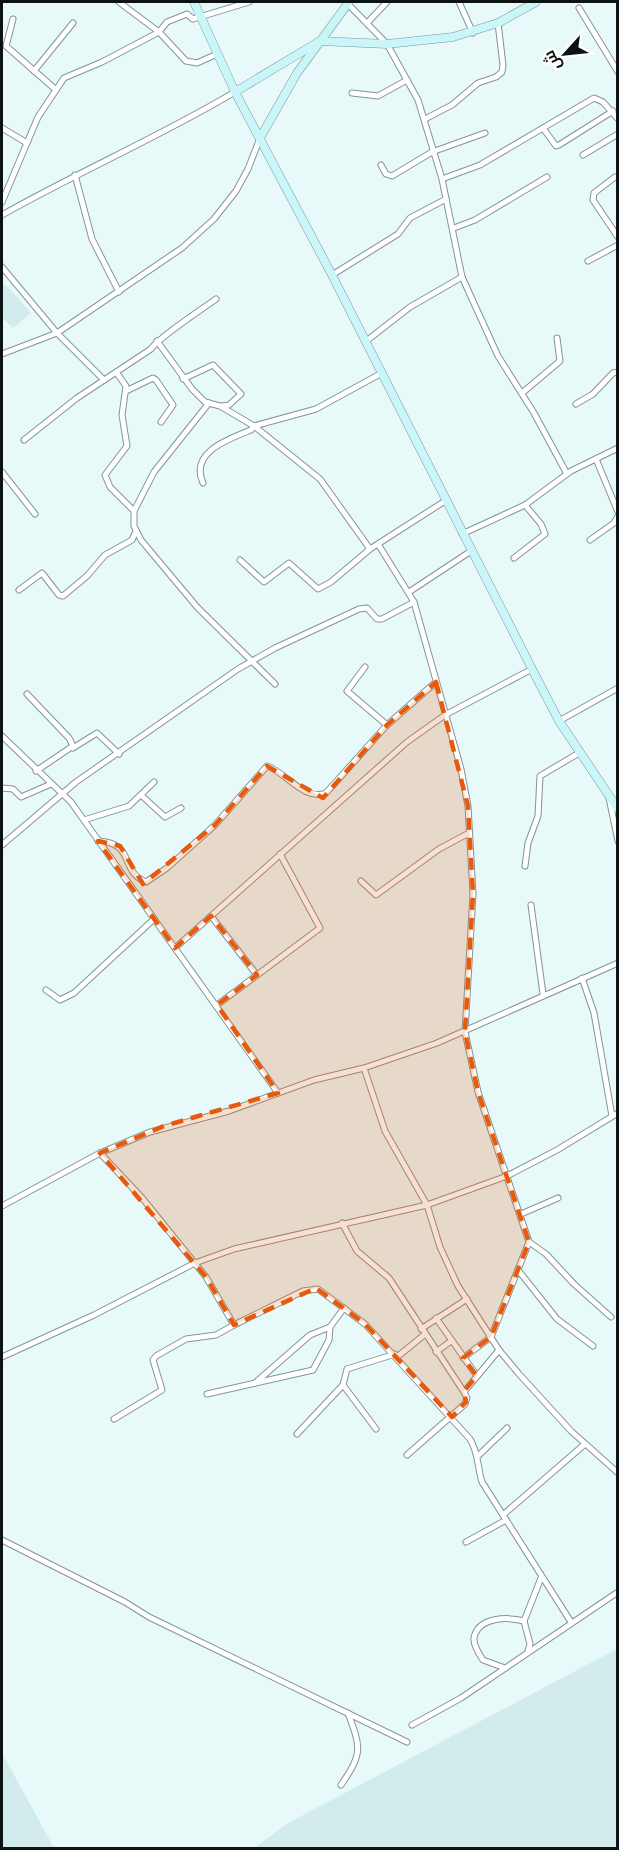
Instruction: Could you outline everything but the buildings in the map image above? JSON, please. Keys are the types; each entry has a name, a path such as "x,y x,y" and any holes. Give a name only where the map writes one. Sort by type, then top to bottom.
{"street":[{"path":"119,2 159,32 181,57 190,63 197,63 217,54"},
{"path":"194,2 234,92 332,275 364,343 532,669 579,753 618,809"},
{"path":"2,202 27,143 55,89 71,73 102,62 159,32 167,22 188,14 193,18 249,2"},
{"path":"2,354 57,333 182,248 214,219 236,191 249,169 260,138 297,73 348,2 387,44 402,67 425,119 454,228 462,277 498,356 522,393 567,474"},
{"path":"368,22 387,2"},
{"path":"459,2 472,33"},
{"path":"2,215 173,127 320,41 387,44 472,33 498,23 536,2"},
{"path":"579,8 618,72"},
{"path":"13,19 6,46 55,89"},
{"path":"34,71 73,23"},
{"path":"425,119 452,105 478,83 496,77 502,72 498,23"},
{"path":"352,93 373,97 407,80"},
{"path":"442,179 472,169 594,98 614,111 618,119"},
{"path":"543,128 556,146 614,111"},
{"path":"2,128 27,143"},
{"path":"381,165 386,174 392,176 432,152 485,133"},
{"path":"583,155 618,134"},
{"path":"75,176 92,239 119,292"},
{"path":"454,228 475,220 547,177"},
{"path":"615,177 594,193 593,200 618,237"},
{"path":"332,275 398,234 410,218 446,199"},
{"path":"588,261 618,245"},
{"path":"2,267 57,333 104,380"},
{"path":"364,343 410,307 462,277"},
{"path":"24,440 104,380 151,349 156,341 171,333 216,299"},
{"path":"522,393 560,361 557,338"},
{"path":"156,341 183,379 209,403 220,406 254,426 320,479 370,549"},
{"path":"183,379 213,365 241,394 229,405 220,406"},
{"path":"116,372 125,383 122,416 127,446 105,475 111,487 134,511"},
{"path":"576,404 593,394 613,373 618,372"},
{"path":"203,483 201,469 214,446 251,430 254,426 316,409 380,374"},
{"path":"126,391 153,378 156,380 173,405 161,422"},
{"path":"19,590 42,573 59,595 63,596 87,576 105,555 132,540 136,531 134,511 154,472 209,403"},
{"path":"462,534 525,505 567,474 618,448"},
{"path":"590,540 614,523 618,514 596,459"},
{"path":"2,472 35,514"},
{"path":"240,560 264,582 290,563 318,589 331,582 370,549 445,501"},
{"path":"514,558 545,534 525,505"},
{"path":"136,531 197,606 275,684"},
{"path":"378,544 414,602 461,769 469,833 473,894 465,1032 478,1092 521,1214 528,1242 491,1337 463,1358"},
{"path":"409,592 471,550"},
{"path":"2,845 62,793 251,661 359,609 367,608 377,619 382,619 414,602"},
{"path":"365,667 347,691 387,725"},
{"path":"175,948 407,742 445,715 532,669"},
{"path":"98,841 111,841 120,846 132,870 146,882 167,868 215,825 267,766 302,788 317,795 324,795 387,725 435,682"},
{"path":"559,720 618,688"},
{"path":"27,694 71,741 73,748"},
{"path":"36,771 96,733 119,754"},
{"path":"2,736 36,771 62,793 84,820 278,1093"},
{"path":"525,866 528,843 538,816 540,776 579,753"},
{"path":"84,820 129,806 154,782"},
{"path":"2,788 13,789 21,797 51,784"},
{"path":"141,795 165,818 181,808"},
{"path":"609,798 618,841"},
{"path":"361,881 376,895 439,849 469,833"},
{"path":"217,1005 320,928 280,854"},
{"path":"531,905 543,994"},
{"path":"210,916 257,975"},
{"path":"46,990 60,1000 74,993 154,919"},
{"path":"2,1206 100,1153 164,1126 229,1111 314,1080 364,1068 465,1032 543,994 618,963"},
{"path":"2,1357 94,1315 195,1263 260,1242 427,1204 507,1176 557,1150 615,1114 594,1013 582,978"},
{"path":"364,1068 385,1131 427,1204 447,1262 467,1299 499,1350 547,1406 618,1473"},
{"path":"100,1153 143,1199 195,1263 234,1325"},
{"path":"521,1214 558,1198"},
{"path":"342,1223 357,1251 389,1278 464,1392 466,1402 452,1417 407,1455"},
{"path":"528,1242 546,1254 573,1284 611,1317"},
{"path":"518,1270 557,1319 593,1346"},
{"path":"114,1419 162,1390 153,1360 156,1356 186,1339 216,1335 311,1289 318,1289 365,1324 396,1355 470,1439 479,1455 478,1466 482,1482 571,1622"},
{"path":"297,1434 343,1385 347,1369 396,1355 436,1318 467,1299"},
{"path":"254,1384 310,1335 330,1327 344,1308"},
{"path":"436,1318 450,1341 477,1376"},
{"path":"207,1394 313,1370 329,1340 330,1327"},
{"path":"436,1352 450,1341"},
{"path":"464,1392 499,1350"},
{"path":"343,1385 376,1429"},
{"path":"479,1455 507,1428"},
{"path":"466,1542 505,1517 585,1444"},
{"path":"2,1540 149,1617 406,1742"},
{"path":"528,1652 530,1644 524,1620 541,1578"},
{"path":"412,1725 461,1698 618,1592"},
{"path":"505,1668 483,1660 474,1637 479,1628 502,1617 524,1620"},
{"path":"342,1785 357,1762 360,1748 348,1713"}],"highlighted area":[{"path":"436,682 468,806 473,894 465,1032 478,1092 529,1242 491,1337 463,1358 477,1376 464,1391 466,1402 452,1417 365,1324 316,1288 234,1325 206,1277 100,1153 164,1126 278,1093 217,1005 257,975 211,916 175,948 98,841 120,846 143,884 215,825 267,766 323,798 387,725"}],"shaded area":[{"path":"5,284 31,313 13,328 2,317 2,287"},
{"path":"617,1649 617,1848 254,1848 288,1823"},
{"path":"2,1753 54,1848 2,1848"}]}
